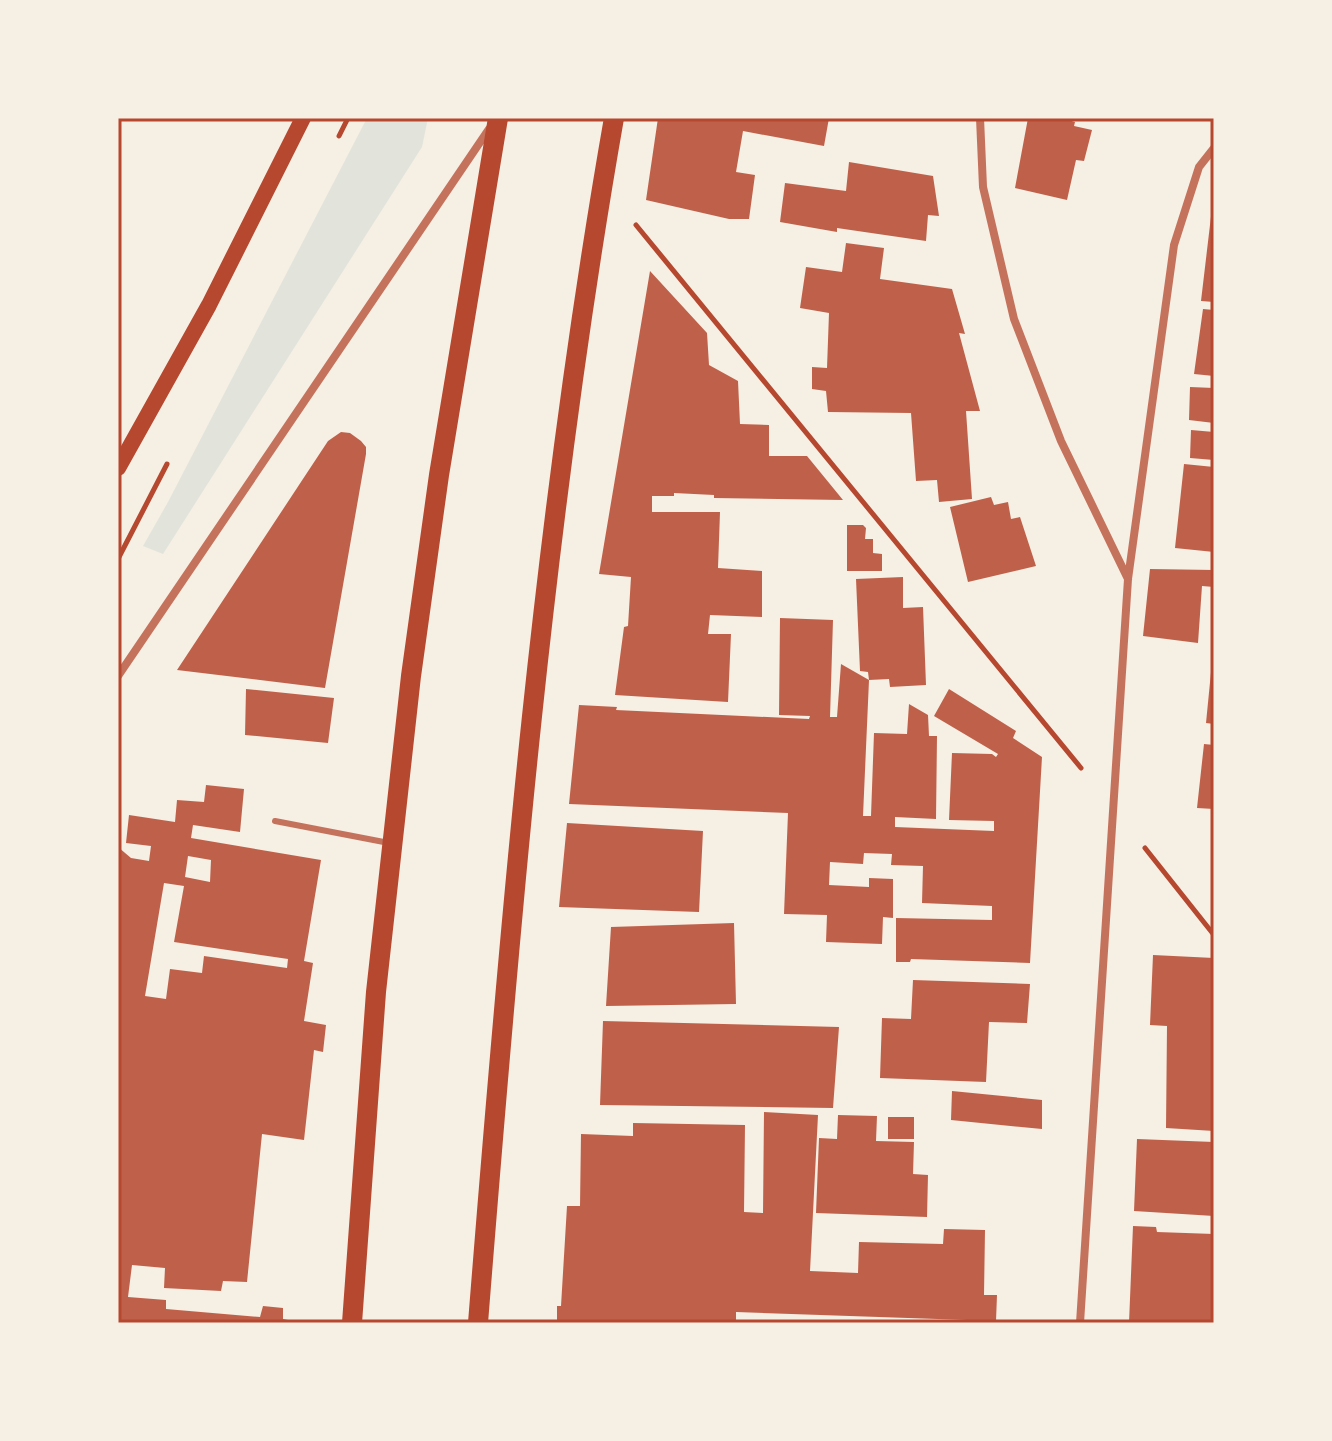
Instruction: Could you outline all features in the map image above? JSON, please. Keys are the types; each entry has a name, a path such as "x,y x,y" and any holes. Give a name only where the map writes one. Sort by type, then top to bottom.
{"main road":[{"path":"118,468 216,292 303,118"},
{"path":"352,1323 376,992 411,676 439,475 497,118"},
{"path":"478,1323 511,929 544,601 614,118"}],"street":[{"path":"118,676 497,118"},
{"path":"980,118 983,187 1014,319 1061,441 1128,579"},
{"path":"1080,1323 1128,579 1174,245 1199,167 1214,148"}],"lane":[{"path":"275,821 392,844"}],"path":[{"path":"603,184 1214,935"}],"shaded area":[{"path":"367,118 428,118 422,147 163,554 143,546 168,502"}],"building":[{"path":"658,118 829,118 824,146 743,131 736,172 755,175 749,219 729,219 646,200"},
{"path":"1028,118 1061,118 1075,122 1074,126 1092,130 1084,161 1076,160 1067,200 1015,188"},
{"path":"849,162 933,176 939,216 928,215 926,241 837,228 837,232 780,222 785,183 846,191"},
{"path":"1214,209 1214,302 1201,301"},
{"path":"846,243 884,248 880,279 952,289 965,334 959,333 980,411 966,411 972,499 939,502 937,480 916,481 911,413 828,412 826,391 812,389 812,367 827,368 829,313 800,308 806,267 842,272"},
{"path":"650,271 707,333 709,365 738,381 740,424 769,425 769,456 807,456 843,500 714,498 714,495 674,493 674,496 652,496 652,512 720,512 718,568 762,571 762,617 710,615 708,634 731,634 728,702 615,695 624,627 628,626 631,577 599,574"},
{"path":"1203,309 1214,310 1214,376 1194,374"},
{"path":"1190,387 1214,388 1214,423 1189,420"},
{"path":"1191,430 1214,432 1214,460 1190,458"},
{"path":"341,432 350,433 361,441 366,447 366,454 325,688 177,670 328,441"},
{"path":"1184,464 1214,467 1214,552 1175,548"},
{"path":"991,497 994,505 1008,502 1011,519 1020,517 1036,566 968,582 950,507"},
{"path":"847,525 863,525 866,528 865,539 873,539 873,553 882,554 882,571 847,571"},
{"path":"1150,569 1214,570 1214,587 1202,586 1198,643 1143,636"},
{"path":"903,577 903,608 923,607 926,685 890,687 889,679 869,680 868,672 860,671 856,579"},
{"path":"780,618 833,620 830,717 837,717 841,664 869,680 863,816 871,816 874,733 907,734 909,704 928,715 929,736 937,736 936,819 895,817 895,827 994,831 994,821 949,820 952,753 992,754 996,757 998,754 934,716 949,689 1016,731 1013,738 1042,757 1030,963 911,959 910,962 896,962 896,918 992,920 992,906 922,903 923,866 891,865 892,854 864,853 863,864 830,862 829,885 869,887 869,878 893,879 893,918 883,917 882,944 826,942 827,915 784,914 788,813 569,804 579,705 617,707 616,710 809,719 810,716 779,715"},
{"path":"1214,662 1214,724 1206,723"},
{"path":"246,689 334,698 328,743 245,735"},
{"path":"1204,744 1214,745 1214,809 1197,808"},
{"path":"206,785 244,789 240,832 193,825 191,838 321,860 304,961 313,963 304,1021 326,1025 323,1052 314,1050 304,1140 262,1134 247,1282 223,1281 221,1291 164,1288 165,1268 132,1265 128,1297 166,1300 166,1309 260,1317 263,1306 283,1308 283,1319 288,1323 118,1323 118,847 131,858 149,861 151,846 126,843 129,815 175,822 177,800 204,802","holes":["188,856 211,860 210,882 185,877","164,883 184,886 174,942 288,959 287,968 204,956 202,973 170,969 166,999 145,996"]},
{"path":"567,823 703,831 699,912 559,907"},
{"path":"734,923 736,1004 606,1006 611,927"},
{"path":"1153,955 1214,958 1214,1131 1166,1128 1167,1026 1150,1025"},
{"path":"913,980 1030,984 1027,1023 989,1022 986,1082 880,1078 882,1018 911,1019"},
{"path":"603,1021 839,1027 833,1108 600,1105"},
{"path":"952,1091 1042,1100 1042,1129 951,1120"},
{"path":"764,1112 818,1115 810,1271 858,1273 859,1242 943,1244 944,1229 985,1230 984,1295 997,1295 996,1321 736,1312 736,1323 557,1323 557,1306 561,1306 567,1206 580,1206 581,1134 633,1136 633,1123 745,1125 744,1212 763,1213"},
{"path":"838,1115 877,1116 876,1141 914,1142 913,1174 928,1175 927,1217 816,1213 819,1138 837,1139"},
{"path":"888,1117 914,1117 914,1139 888,1139"},
{"path":"1137,1139 1214,1142 1214,1216 1134,1211"},
{"path":"1133,1226 1156,1227 1157,1232 1214,1234 1214,1323 1129,1323"}]}
